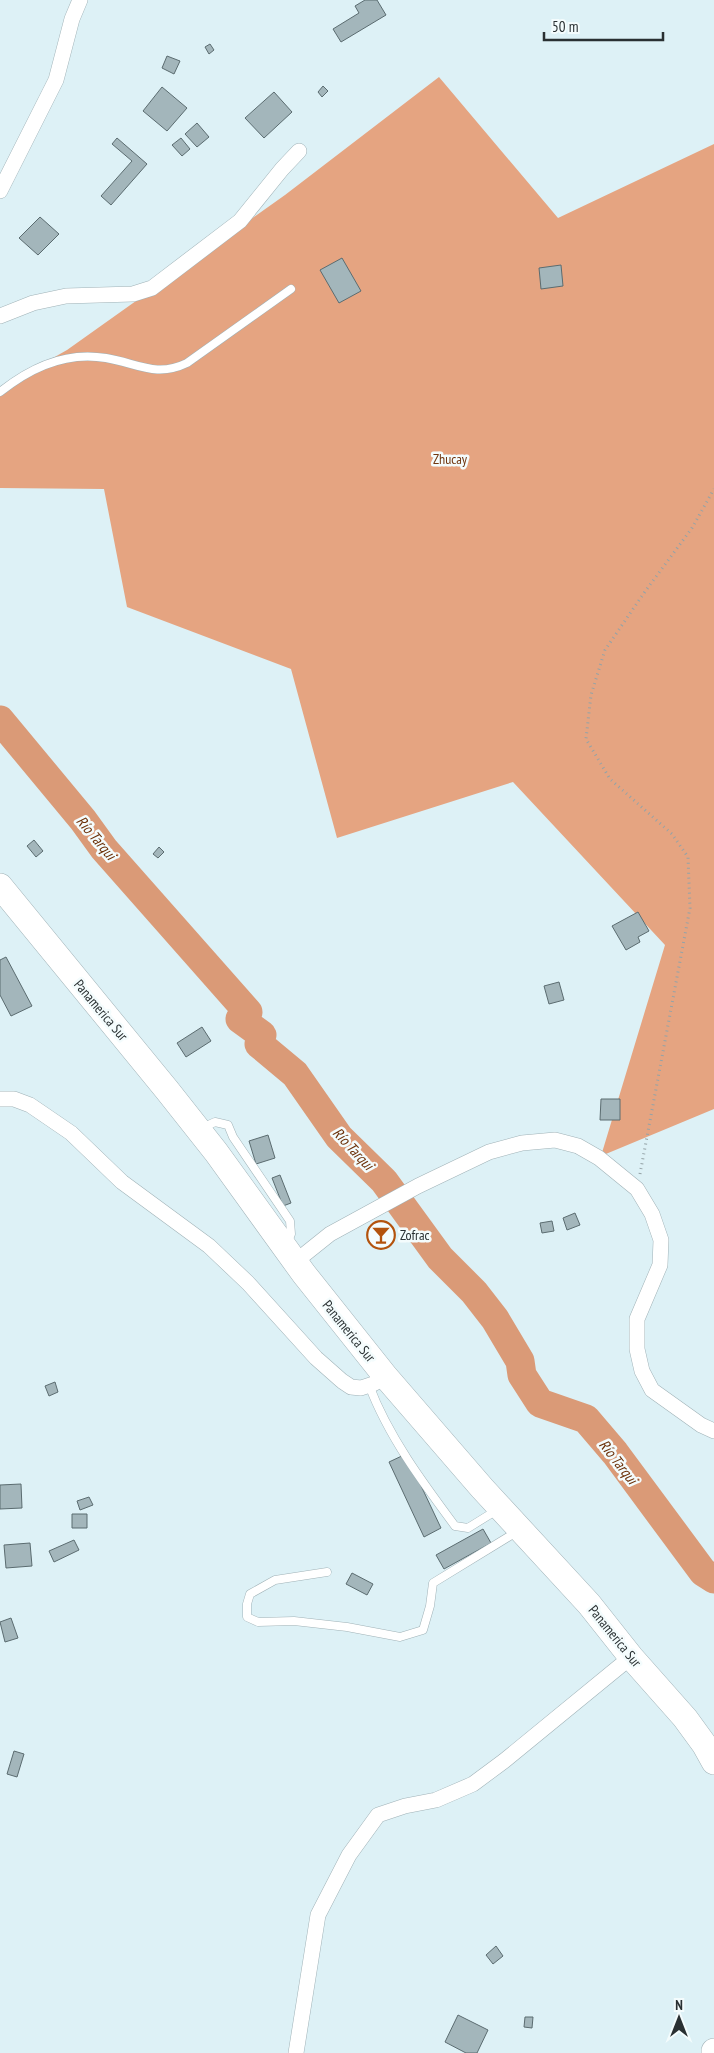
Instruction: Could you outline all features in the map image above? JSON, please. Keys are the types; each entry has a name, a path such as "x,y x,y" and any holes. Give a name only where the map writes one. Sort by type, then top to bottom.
{"highway":[{"name":"Panamerica Sur","path":"0,886 198,1129 378,1381 431,1432 590,1604 631,1657 685,1718 704,1744 714,1762"}],"street":[{"path":"0,190 56,80 72,19 80,0"},
{"path":"0,316 33,303 66,296 133,294 152,288 240,221 282,169 299,152"},
{"path":"0,1100 14,1099 30,1105 71,1133 122,1182 209,1246 248,1283 316,1358 342,1382 351,1387 361,1388 378,1381"},
{"path":"290,1256 385,1203 489,1152 522,1143 555,1140 578,1146 599,1158 637,1190 652,1214 661,1240 660,1265 636,1319 636,1349 642,1371 652,1390 700,1425 714,1431"},
{"path":"296,2053 318,1914 349,1855 378,1815 405,1806 436,1800 473,1784 504,1762 631,1657"}],"lane":[{"path":"0,392 36,368 68,357 108,358 157,370 169,370 178,367 292,289"},
{"path":"378,1381 378,1408 429,1491 455,1526 468,1528 501,1507"},
{"path":"327,1572 275,1580 250,1594 247,1604 247,1617 258,1622 294,1621 347,1627 400,1637 423,1630 430,1606 433,1583 520,1530"}],"path":[{"path":"637,1190 690,908 688,857 672,834 610,779 586,739 590,695 605,650 692,528 714,489"}],"green space":[{"name":"Zhucay","path":"439,77 558,218 714,144 714,1109 601,1156 665,945 513,782 337,838 291,669 127,607 104,489 0,488 0,388 67,350 285,195"}],"building":[{"path":"365,0 377,0 386,15 341,42 333,29 359,13 355,6"},
{"path":"210,44 214,50 209,54 205,47"},
{"path":"167,56 180,61 174,74 162,68"},
{"path":"323,86 328,91 322,97 318,92"},
{"path":"162,87 187,108 167,131 143,111"},
{"path":"274,92 292,112 264,138 245,118"},
{"path":"197,123 209,137 197,147 185,134"},
{"path":"117,138 147,164 111,205 101,196 132,161 112,144"},
{"path":"181,138 190,149 182,156 172,145"},
{"path":"40,217 59,234 38,255 19,238"},
{"path":"342,258 361,291 339,303 320,270"},
{"path":"561,265 563,286 541,289 539,268"},
{"path":"34,840 43,851 36,857 27,846"},
{"path":"159,847 164,852 158,858 153,854"},
{"path":"638,912 649,931 638,937 640,942 626,950 612,926"},
{"path":"6,957 32,1006 11,1016 0,995 0,960"},
{"path":"559,982 564,1000 549,1004 544,986"},
{"path":"202,1027 211,1041 186,1057 177,1043"},
{"path":"601,1099 620,1099 620,1120 600,1120"},
{"path":"268,1135 275,1158 256,1164 249,1141"},
{"path":"280,1175 291,1203 283,1206 272,1178"},
{"path":"575,1213 580,1225 567,1230 563,1218"},
{"path":"552,1221 554,1231 542,1233 540,1223"},
{"path":"55,1382 58,1392 49,1396 45,1386"},
{"path":"406,1454 441,1528 424,1537 389,1462"},
{"path":"21,1484 22,1508 0,1509 0,1485"},
{"path":"89,1497 93,1505 80,1510 77,1501"},
{"path":"72,1514 87,1514 87,1528 72,1528"},
{"path":"483,1529 491,1543 444,1569 436,1555"},
{"path":"74,1540 79,1550 54,1562 49,1551"},
{"path":"30,1543 32,1566 6,1568 4,1545"},
{"path":"352,1573 373,1584 367,1595 346,1584"},
{"path":"11,1618 18,1638 5,1642 0,1622"},
{"path":"14,1751 24,1754 17,1777 7,1774"},
{"path":"496,1946 503,1956 493,1964 486,1955"},
{"path":"458,2015 488,2030 477,2053 466,2053 445,2042"},
{"path":"525,2017 533,2017 532,2028 524,2027"}],"waterway":[{"name":"Río Tarqui","path":"0,720 83,820 104,849 248,1012 240,1019 262,1035 259,1044 295,1074 339,1137 384,1181 440,1258 474,1292 495,1319 520,1361 522,1375 540,1403 586,1419 615,1453 703,1572 714,1579"}],"place":[{"name":"Zofrac","path":"381,1235"}]}
